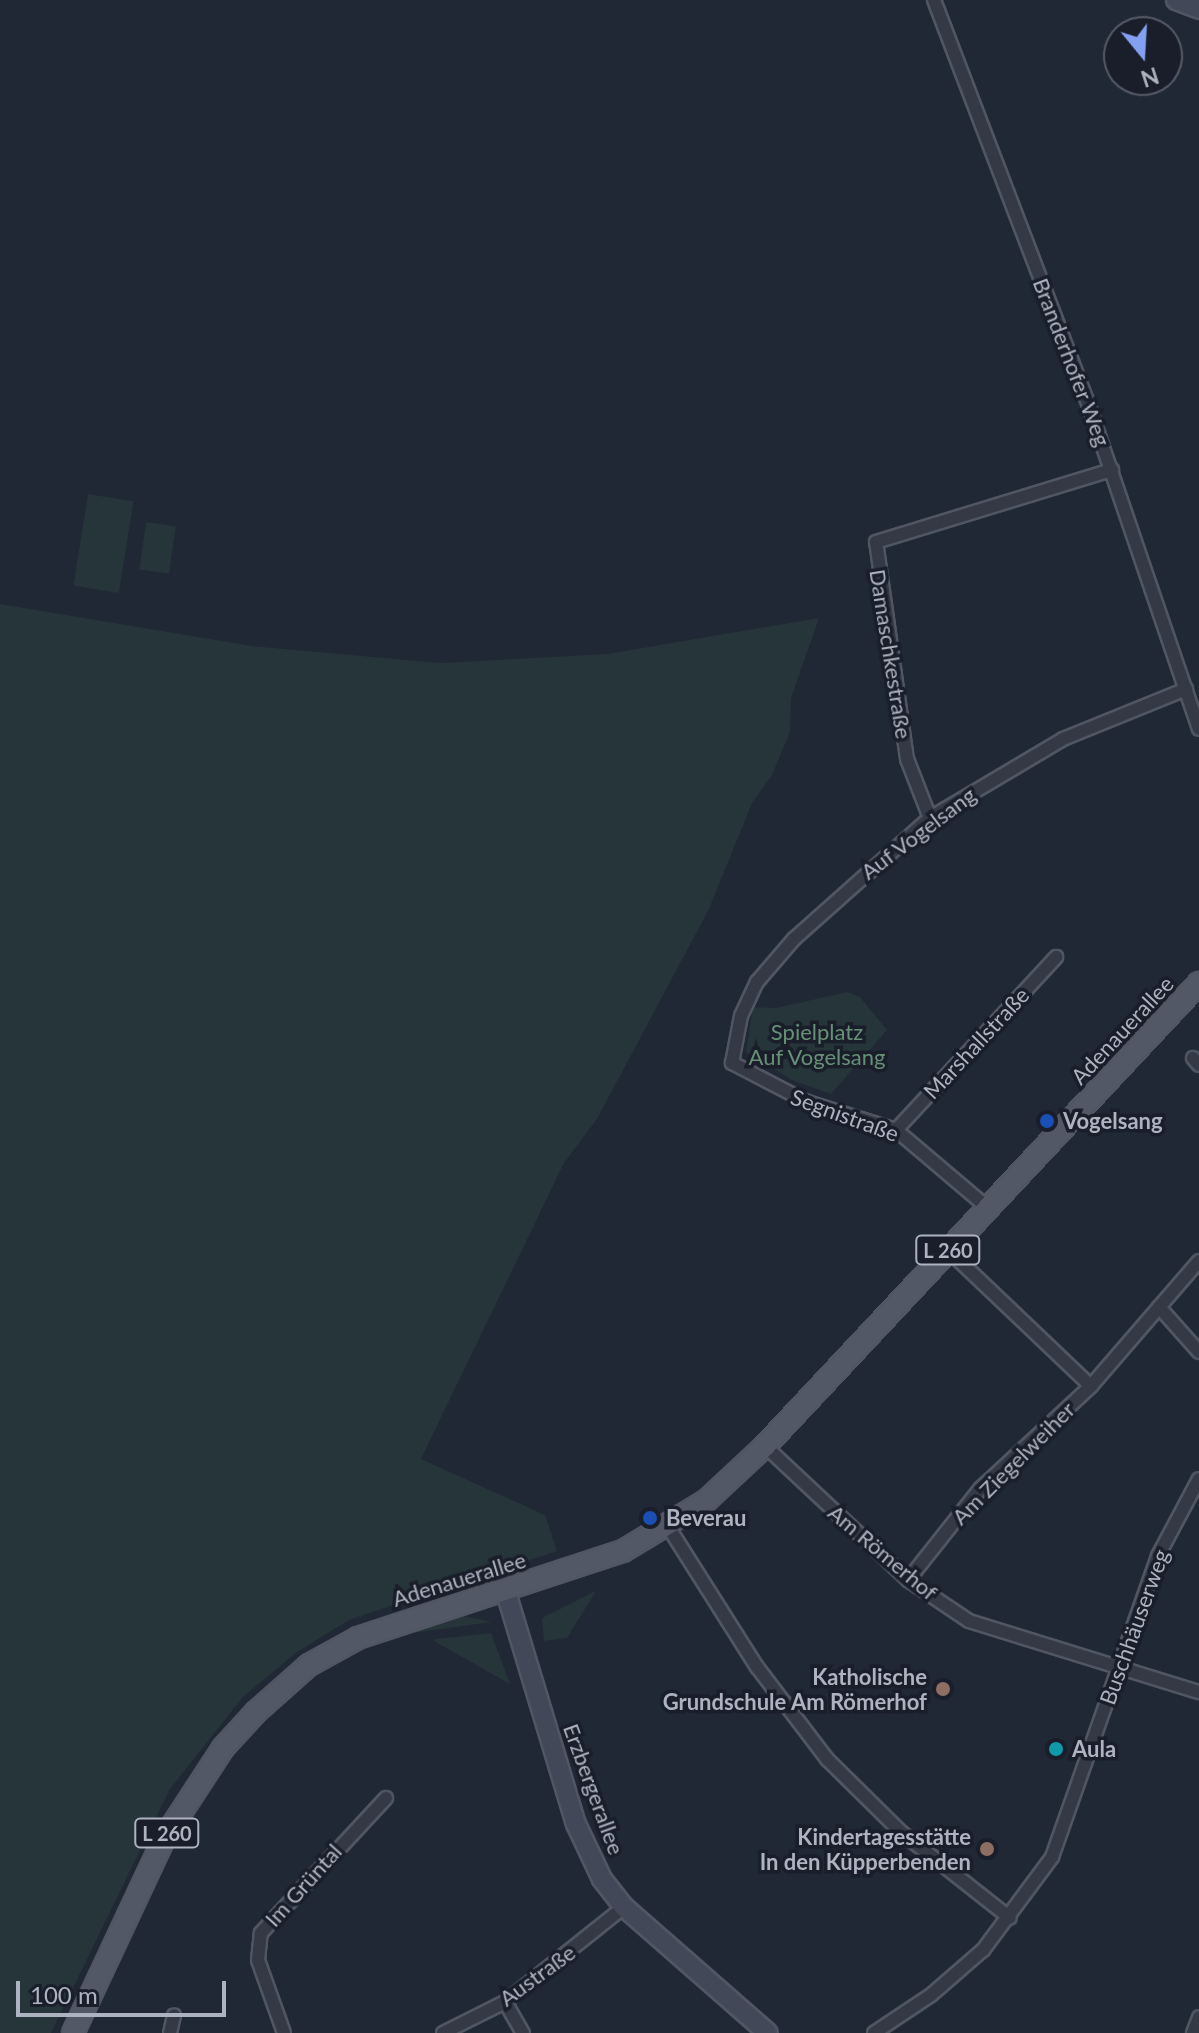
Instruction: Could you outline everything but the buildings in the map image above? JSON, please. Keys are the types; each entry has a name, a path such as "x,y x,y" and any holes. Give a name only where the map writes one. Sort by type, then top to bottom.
{"main road":[{"name":"Adenauerallee","path":"73,2033 165,1837 223,1748 256,1712 338,1647 623,1551 669,1528 718,1491 765,1446 1199,983"}],"street":[{"name":"Branderhofer Weg","path":"934,0 1112,470 1199,729"},
{"path":"1176,0 1199,9"},
{"name":"Damaschkestraße","path":"930,818 907,759 876,542 1112,470"},
{"name":"Auf Vogelsang","path":"732,1063 741,1016 764,973 849,885 930,818 1063,739 1186,689"},
{"name":"Marshallstraße","path":"896,1130 1056,957"},
{"name":"Segnistraße","path":"732,1063 807,1102 896,1130 988,1208"},
{"name":"Am Ziegelweiher","path":"948,1250 1091,1386"},
{"name":"Am Ziegelweiher","path":"908,1580 981,1488 1091,1386 1199,1261"},
{"path":"1159,1307 1199,1352"},
{"name":"Am Römerhof","path":"765,1446 908,1580 969,1621 1199,1692"},
{"name":"Buschhäuserweg","path":"874,2033 962,1970 1010,1918 1052,1857 1158,1556 1199,1479"},
{"path":"669,1528 757,1667 827,1759 902,1833 1010,1918"},
{"name":"Erzbergerallee","path":"505,1589 576,1824 602,1879 624,1907 768,2033"},
{"name":"Im Grüntal","path":"284,2033 258,1960 261,1933 386,1798"},
{"name":"Austraße","path":"443,2033 505,2002 624,1907"},
{"path":"505,2002 523,2033"},
{"path":"170,2033 174,2015"},
{"path":"1193,2033 1199,2017"}],"green space":[{"path":"88,494 133,501 119,593 73,586"},
{"path":"146,522 176,526 169,574 139,570"},
{"path":"0,604 252,646 441,663 607,654 819,618 791,698 790,732 772,775 752,803 709,909 597,1119 564,1163 421,1459 545,1515 557,1551 349,1620 297,1652 243,1697 170,1789 51,2033 0,2033"},
{"name":"Spielplatz Auf Vogelsang","path":"847,992 860,997 887,1030 831,1094 794,1081 746,1052 753,1007 776,1008"},
{"path":"596,1591 567,1638 544,1641 542,1618"},
{"path":"463,1616 492,1622 405,1634 411,1630"},
{"path":"491,1633 510,1684 434,1641 436,1639"}],"place":[{"name":"Vogelsang","path":"1047,1121"},
{"name":"Beverau","path":"650,1518"},
{"name":"Katholische Grundschule Am Römerhof","path":"943,1689"},
{"name":"Aula","path":"1056,1749"},
{"name":"Kindertagesstätte In den Küpperbenden","path":"987,1849"}]}
